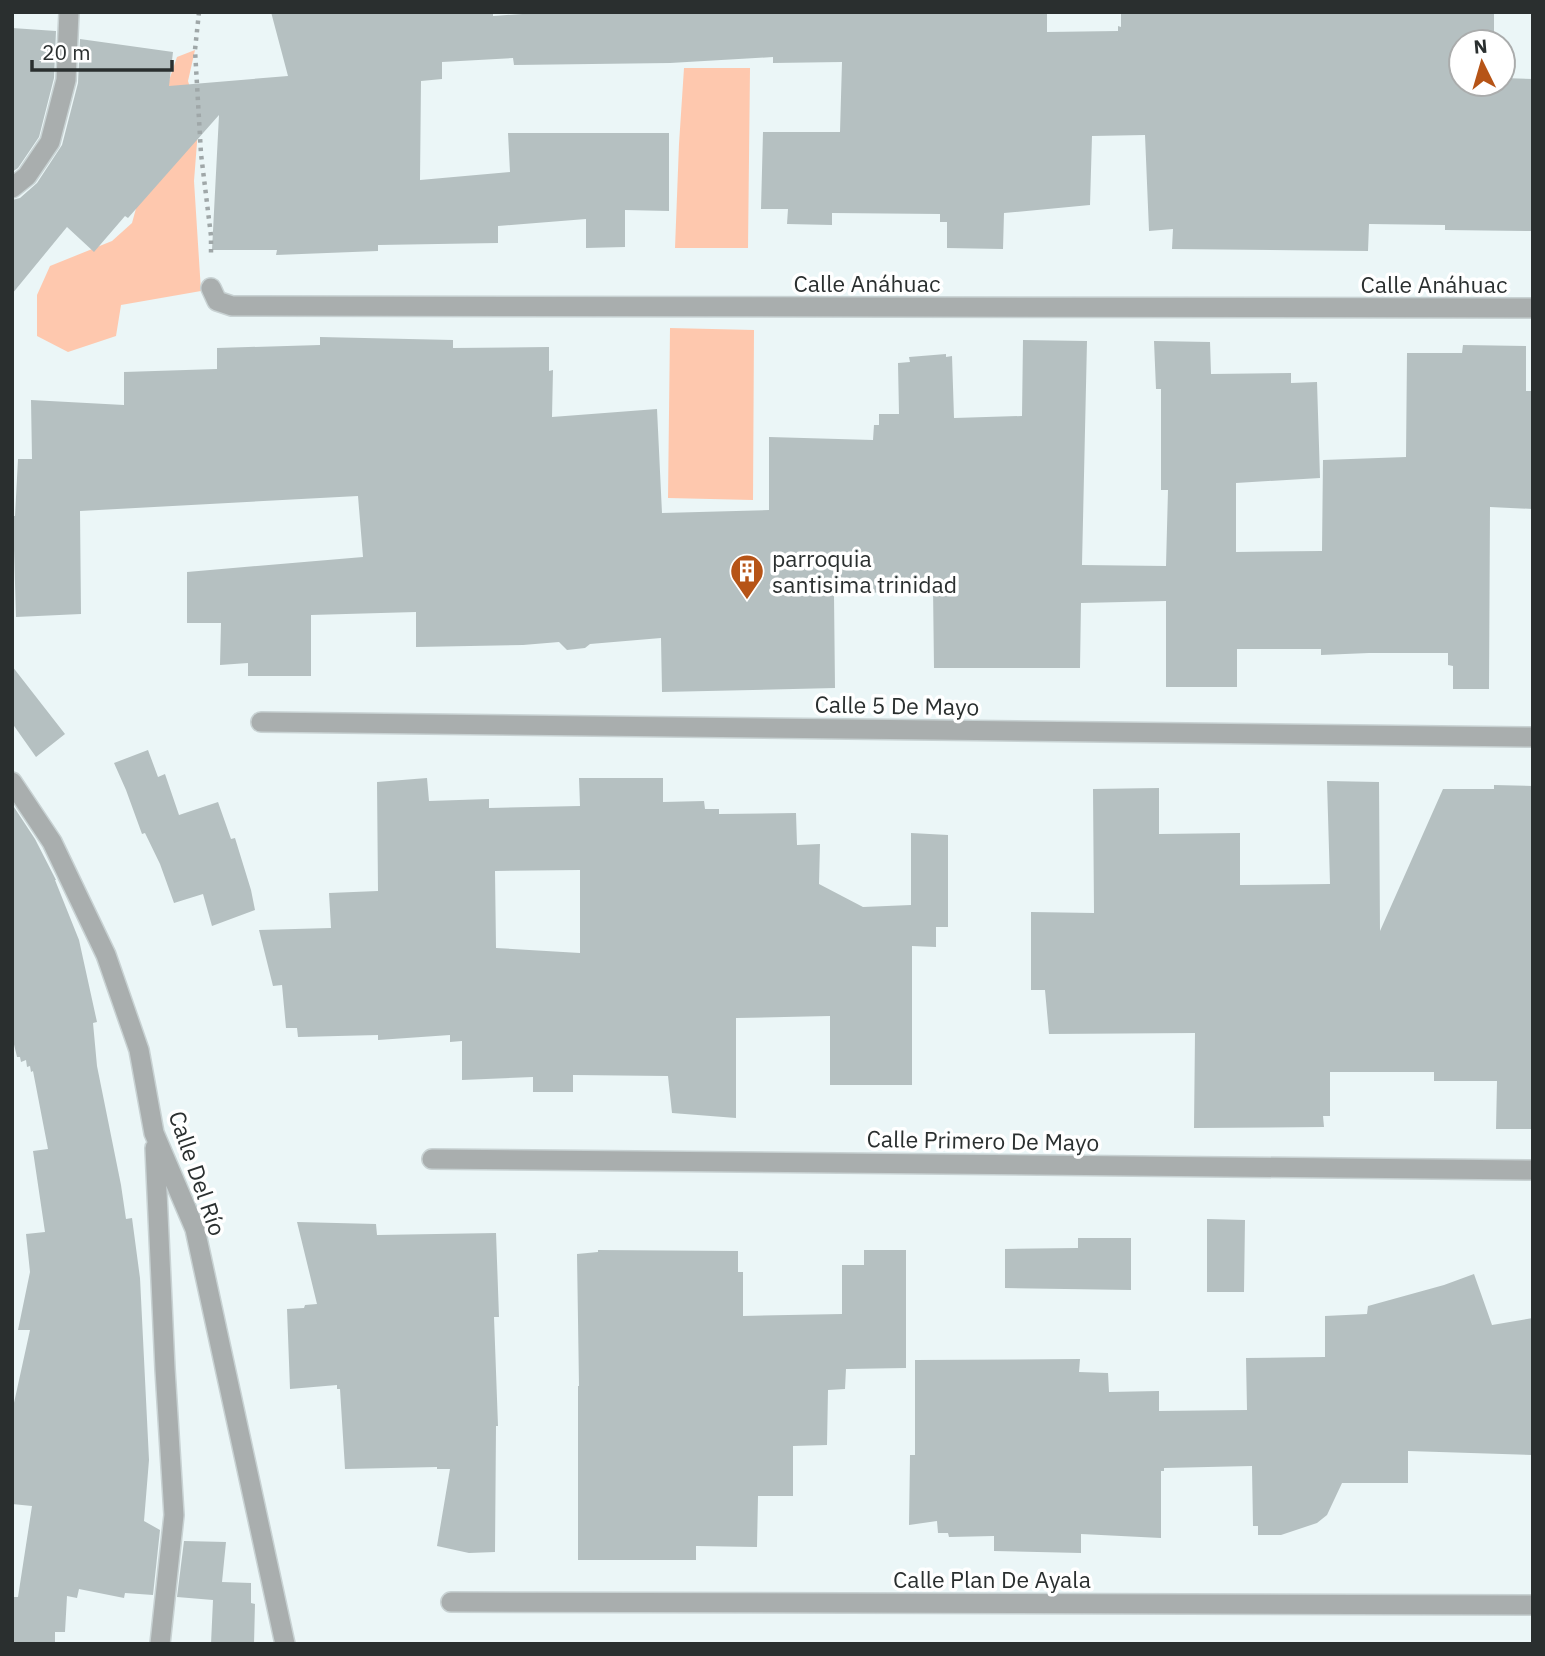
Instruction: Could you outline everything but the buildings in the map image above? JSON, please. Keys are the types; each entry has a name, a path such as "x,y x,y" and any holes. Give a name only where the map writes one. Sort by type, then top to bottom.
{"street":[{"path":"12,188 27,176 50,142 66,80 69,12"},
{"name":"Calle Anáhuac","path":"211,288 217,301 232,306 1533,308"},
{"name":"Calle 5 De Mayo","path":"261,722 1533,737"},
{"name":"Calle Del Río","path":"12,782 52,842 106,955 139,1050 154,1133 195,1229 285,1644"},
{"path":"154,1133 174,1515 160,1644"},
{"name":"Calle Primero De Mayo","path":"432,1159 1533,1170"},
{"name":"Calle Plan De Ayala","path":"451,1602 1533,1605"}],"path":[{"path":"199,12 195,50 201,155 211,236 211,288"}],"shaded area":[{"path":"195,50 188,81 199,117 194,181 201,291 121,305 116,336 68,352 37,336 37,295 50,266 112,241 132,223 160,107 177,57"},
{"path":"684,68 750,68 748,248 675,248"},
{"path":"670,328 754,330 753,500 668,498"}],"place":[{"name":"parroquia santisima trinidad","path":"747,601"}]}
